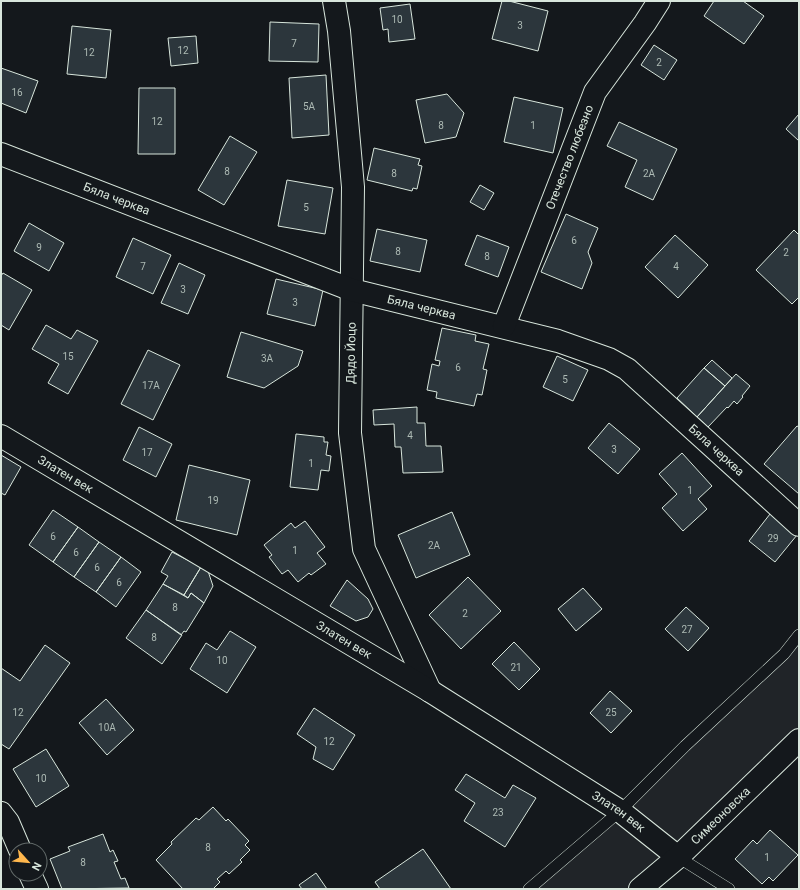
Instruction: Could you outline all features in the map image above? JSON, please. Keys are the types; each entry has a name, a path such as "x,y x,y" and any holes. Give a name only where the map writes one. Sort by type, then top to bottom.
{"street":[{"name":"Дядо Йоцо","path":"334,1 339,31 353,187 350,433 364,549 430,691"},
{"name":"Отечество любезно","path":"504,326 595,92 645,23 659,1"},
{"name":"Бяла черква","path":"1,154 352,290 504,326 565,343 610,359 627,369 799,525"},
{"name":"Златен век","path":"1,436 430,691 620,811 678,857"},
{"name":"Симеоновска","path":"640,889 678,857 799,740"},
{"path":"1,813 8,822 17,842"}],"lane":[{"path":"529,889 620,811 685,746 784,654 799,635"},
{"path":"678,857 729,889"}],"shaded area":[{"path":"799,635 799,740 640,889 529,889"}],"building":[{"path":"502,1 509,1 548,11 538,51 492,39"},
{"path":"714,1 743,1 764,16 744,44 704,16"},
{"path":"410,4 415,39 389,42 388,29 383,30 380,8"},
{"path":"270,22 319,24 318,62 269,61"},
{"path":"72,26 111,30 106,78 67,74"},
{"path":"196,36 198,63 171,66 168,38"},
{"path":"654,45 677,60 664,80 641,65"},
{"path":"1,68 38,81 26,113 1,103"},
{"path":"326,75 329,135 292,138 289,78"},
{"path":"139,88 175,88 175,154 138,154"},
{"path":"447,94 464,113 456,137 425,143 416,100"},
{"path":"514,97 563,108 553,153 504,142"},
{"path":"799,114 799,141 786,129"},
{"path":"619,122 677,149 653,200 625,187 637,160 607,146"},
{"path":"230,136 257,152 224,205 198,190"},
{"path":"374,148 420,159 418,165 422,166 417,189 413,188 412,191 367,180"},
{"path":"287,180 333,188 325,234 278,226"},
{"path":"480,185 494,193 484,210 470,202"},
{"path":"566,214 598,228 588,252 592,263 582,289 541,272"},
{"path":"29,223 64,243 49,271 14,251"},
{"path":"377,229 427,240 420,272 370,261"},
{"path":"794,230 799,235 799,297 792,304 756,270"},
{"path":"477,235 509,247 498,277 465,265"},
{"path":"675,235 708,265 678,298 645,267"},
{"path":"133,238 171,255 153,294 116,277"},
{"path":"179,263 205,275 188,314 161,303"},
{"path":"3,273 32,290 9,330 1,325 1,276"},
{"path":"276,279 323,290 315,326 267,314"},
{"path":"46,325 71,339 77,330 98,341 68,394 48,383 59,364 32,349"},
{"path":"442,328 476,335 475,341 489,344 483,369 487,370 482,395 477,394 474,406 436,398 437,392 427,390 432,364 439,366 440,361 435,360"},
{"path":"241,332 303,351 298,366 264,388 227,377"},
{"path":"148,350 180,365 153,420 121,404"},
{"path":"557,356 588,370 573,401 543,387"},
{"path":"712,360 732,378 725,386 704,368"},
{"path":"704,368 725,386 697,417 677,398"},
{"path":"736,374 750,386 737,404 734,401 708,427 697,417"},
{"path":"417,407 417,423 425,423 426,446 441,446 443,472 403,473 401,447 395,447 394,424 374,425 373,410"},
{"path":"609,423 640,449 618,474 588,448"},
{"path":"797,426 799,427 799,494 764,464"},
{"path":"139,427 172,444 156,477 123,460"},
{"path":"296,434 324,437 324,442 328,442 326,455 331,456 329,471 321,470 318,490 290,487"},
{"path":"682,453 712,486 698,499 707,509 683,531 662,508 677,494 659,474"},
{"path":"1,455 21,467 5,495 1,493"},
{"path":"189,465 250,480 237,535 176,520"},
{"path":"53,510 78,527 53,562 29,545"},
{"path":"452,512 470,555 416,578 398,535"},
{"path":"770,514 797,535 775,562 749,541"},
{"path":"305,521 325,547 317,553 326,564 311,575 309,573 298,582 288,570 282,574 269,557 272,555 264,545 291,523 295,528"},
{"path":"78,527 99,542 74,577 53,562"},
{"path":"99,542 121,557 96,592 74,577"},
{"path":"172,552 201,567 184,595 163,584 168,576 161,572"},
{"path":"121,557 141,572 116,607 96,592"},
{"path":"201,567 208,571 213,586 204,603 191,593 188,598 184,595"},
{"path":"468,577 501,611 461,649 429,615"},
{"path":"347,580 368,599 373,609 368,617 356,621 330,606"},
{"path":"163,584 188,598 191,593 204,603 186,632 184,631 181,635 146,610"},
{"path":"583,588 602,609 576,631 558,609"},
{"path":"686,607 709,628 688,651 665,629"},
{"path":"146,610 182,635 162,664 126,638"},
{"path":"230,631 256,647 227,693 190,669 206,643 217,650"},
{"path":"514,642 540,669 519,690 492,664"},
{"path":"45,645 70,663 9,749 1,744 1,668 20,681"},
{"path":"610,691 632,711 611,733 590,713"},
{"path":"106,699 134,730 107,755 79,723"},
{"path":"314,708 355,735 333,770 313,759 316,747 297,734"},
{"path":"46,749 69,786 36,807 13,769"},
{"path":"466,774 505,798 513,785 536,798 505,847 464,821 475,803 455,790"},
{"path":"213,807 226,821 228,819 249,841 245,845 250,850 240,860 242,862 229,874 226,871 217,879 220,882 213,889 183,889 156,860 172,844 171,842 196,818 199,820"},
{"path":"770,830 798,855 773,881 769,877 762,884 735,859 753,840 757,844"},
{"path":"103,834 110,852 113,850 118,861 114,862 121,879 125,878 129,888 62,889 50,859 70,851 68,847"},
{"path":"423,849 451,889 380,889 375,882"},
{"path":"316,873 327,889 302,889 299,885"}]}
